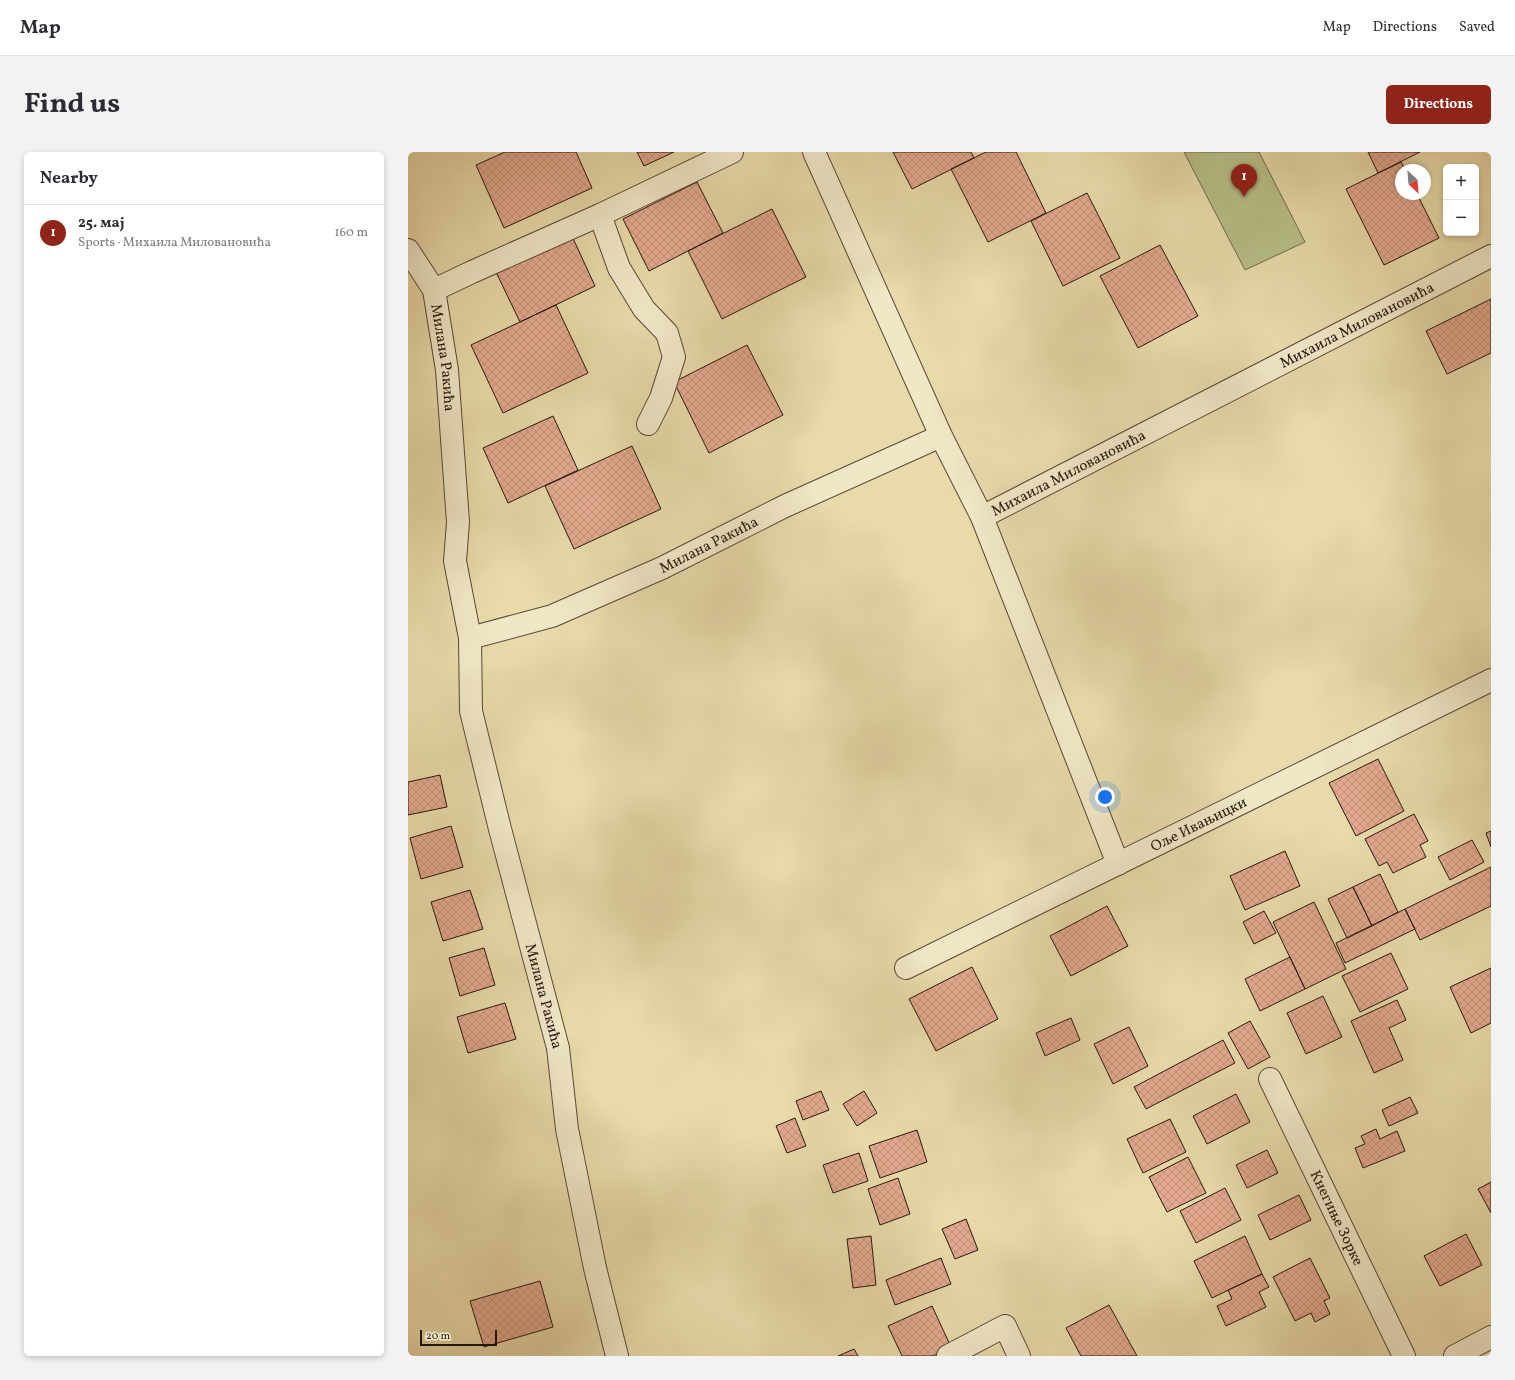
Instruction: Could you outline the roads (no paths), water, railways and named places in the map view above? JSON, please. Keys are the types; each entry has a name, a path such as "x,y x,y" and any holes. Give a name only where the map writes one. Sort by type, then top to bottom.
{"street":[{"path":"434,290 600,215 732,152"},
{"name":"Михаила Миловановића","path":"814,152 941,436 982,517 1491,256"},
{"path":"600,215 619,268 644,309 667,333 674,357 661,398 648,424"},
{"name":"Милана Ракића","path":"408,250 434,290 446,370 458,522 455,561 470,638 471,711 500,829 558,1048 567,1129 595,1268 617,1356"},
{"name":"Милана Ракића","path":"470,638 552,616 662,568 785,506 941,436"},
{"path":"982,517 1118,864"},
{"name":"Оље Ивањицки","path":"906,968 1491,680"},
{"name":"Кнегиње Зорке","path":"1270,1079 1404,1356"},
{"path":"948,1356 1005,1326 1019,1356"},
{"path":"1455,1356 1491,1337"}],"place":[{"name":"25. мај","path":"1244,197"}]}
